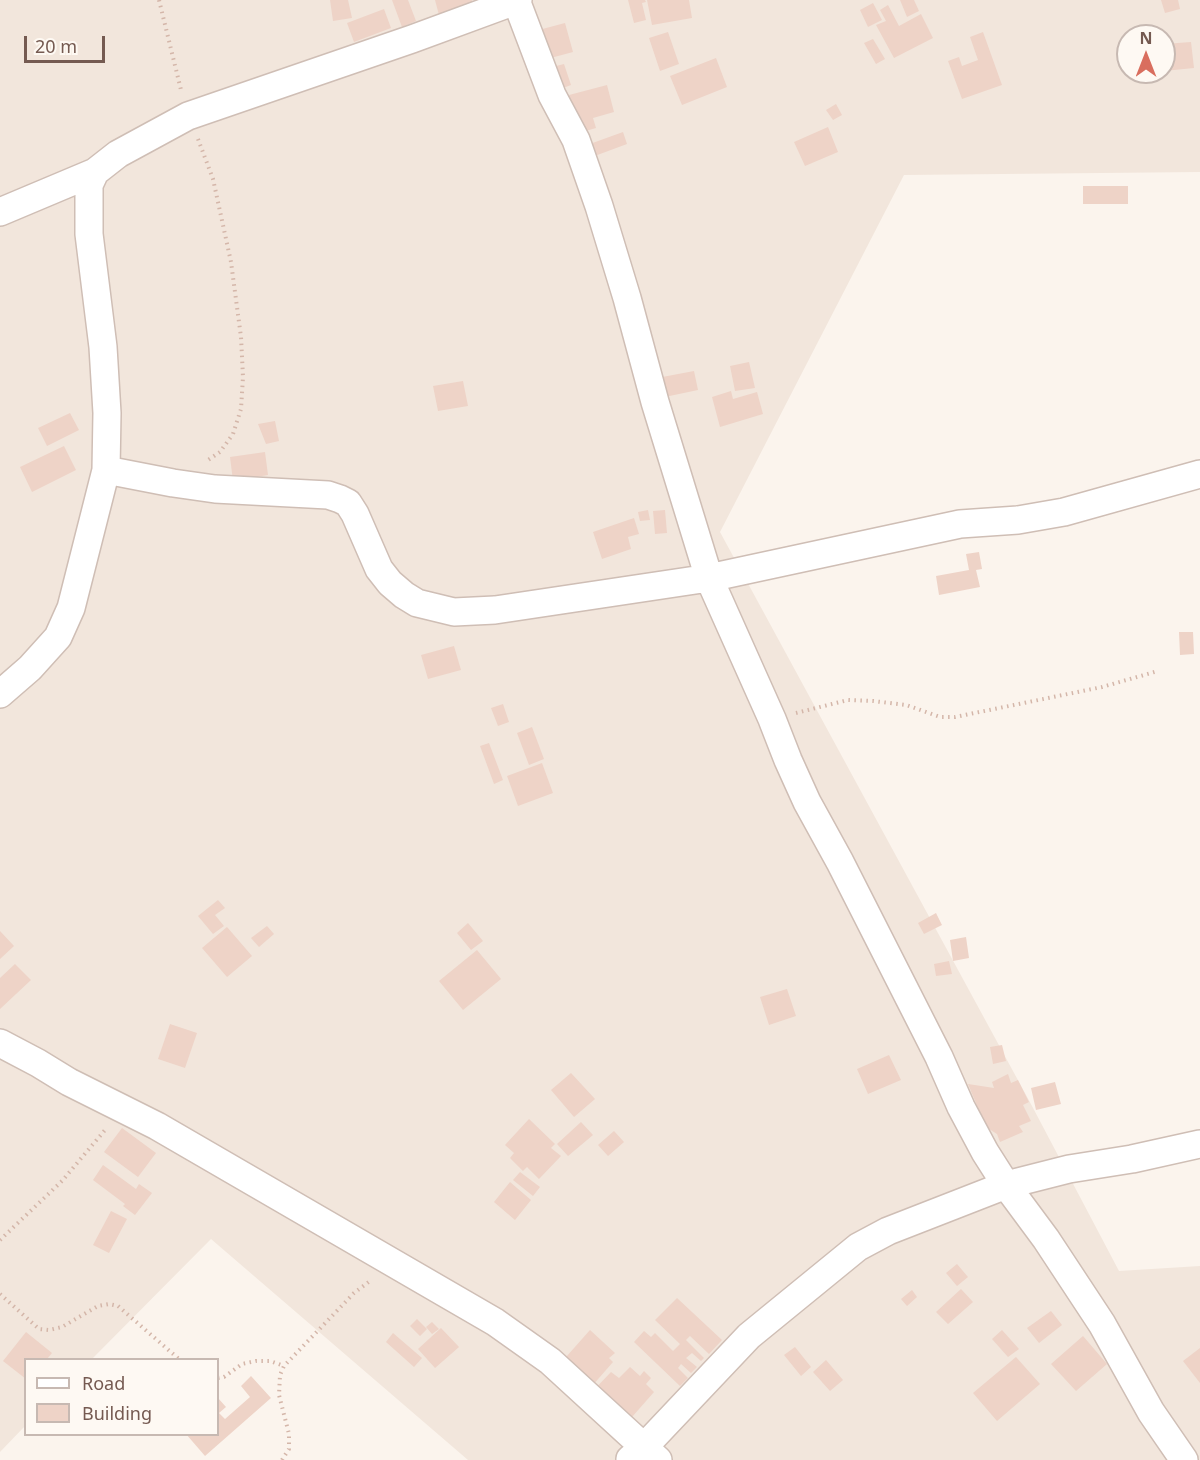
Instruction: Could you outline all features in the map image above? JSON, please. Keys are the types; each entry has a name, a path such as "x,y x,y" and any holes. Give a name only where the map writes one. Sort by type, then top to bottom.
{"street":[{"path":"0,212 95,172 118,154 188,116 517,0 552,95 576,140 599,206 655,402 709,578 807,802 840,862 985,1152 1102,1324 1150,1412 1184,1460"},
{"path":"0,694 30,668 58,637 71,608 106,470 107,413 103,347 89,234 89,185 95,172"},
{"path":"106,470 215,489 328,495 340,499 348,504 355,514 379,569 390,584 417,603 454,612 495,610 709,578 960,524 1018,520 1064,512 1200,474"},
{"path":"0,1043 157,1126 396,1265 456,1297 495,1322 550,1361 643,1456 749,1336 858,1247 899,1227 1006,1185 1069,1169 1132,1159 1200,1144"}],"path":[{"path":"159,0 170,52 188,116 213,179 236,297 243,377 241,409 232,434 220,452 173,483"},
{"path":"772,719 848,700 906,705 940,717 955,717 1102,687 1158,671"},
{"path":"0,1240 62,1182 122,1109"},
{"path":"282,1460 289,1449 289,1434 279,1395 280,1375 285,1366 354,1293 396,1265"},
{"path":"0,1294 39,1329 49,1330 62,1327 98,1306 109,1304 117,1306 179,1358"},
{"path":"219,1378 224,1377 242,1364 256,1361 285,1366"}],"shaded area":[{"path":"0,0 1200,0 1200,172 904,175 720,532 1032,1106 1119,1271 1200,1266 1200,1460 468,1460 211,1239 93,1358 24,1358 24,1427 0,1452"}],"building":[{"path":"330,0 348,0 352,18 333,21"},
{"path":"392,0 408,0 416,21 402,27"},
{"path":"435,0 472,0 473,5 439,15"},
{"path":"628,0 645,0 646,2 642,3 646,20 634,23"},
{"path":"647,0 689,0 692,18 652,25"},
{"path":"900,0 914,0 919,11 907,17"},
{"path":"1161,0 1178,0 1180,9 1165,13"},
{"path":"873,3 882,20 868,27 860,10"},
{"path":"888,5 899,26 921,14 933,38 894,58 876,25 886,21 880,10"},
{"path":"384,9 391,28 354,42 347,23"},
{"path":"565,23 573,52 543,60 535,31"},
{"path":"668,32 679,64 660,71 649,38"},
{"path":"983,32 1002,85 962,99 948,61 959,57 962,66 978,60 970,37"},
{"path":"873,39 885,59 876,64 864,43"},
{"path":"1191,42 1194,68 1176,70 1176,43"},
{"path":"716,58 727,87 682,105 670,76"},
{"path":"564,64 571,85 555,91 548,68"},
{"path":"607,85 614,112 593,118 596,128 579,133 569,95"},
{"path":"836,104 842,115 833,120 826,110"},
{"path":"828,127 838,152 805,166 794,142"},
{"path":"623,132 627,144 592,157 587,145"},
{"path":"1083,186 1128,186 1128,204 1083,204"},
{"path":"749,362 755,388 735,391 730,366"},
{"path":"694,371 698,390 660,398 657,378"},
{"path":"463,381 468,406 438,411 433,386"},
{"path":"731,391 733,399 757,392 763,414 720,427 712,397"},
{"path":"70,413 79,430 47,446 38,428"},
{"path":"275,421 279,441 266,444 258,424"},
{"path":"64,446 76,470 32,492 20,467"},
{"path":"265,452 268,475 233,481 230,457"},
{"path":"648,510 650,520 640,521 638,512"},
{"path":"665,510 667,533 655,534 653,511"},
{"path":"634,518 639,534 628,537 631,549 602,559 593,532"},
{"path":"979,552 982,569 976,570 980,587 939,595 936,576 969,570 966,554"},
{"path":"1179,632 1193,632 1194,654 1180,655"},
{"path":"454,646 461,670 428,679 421,655"},
{"path":"503,704 509,722 498,726 491,708"},
{"path":"532,727 544,759 529,765 517,733"},
{"path":"489,743 503,780 494,784 480,746"},
{"path":"542,763 553,793 518,806 507,776"},
{"path":"218,900 225,908 215,915 224,926 213,934 198,916"},
{"path":"936,913 942,925 924,934 918,923"},
{"path":"468,923 483,941 471,950 457,933"},
{"path":"267,926 274,934 259,947 251,938"},
{"path":"227,927 252,956 227,977 202,948"},
{"path":"0,931 14,946 0,959"},
{"path":"966,937 969,958 953,961 950,940"},
{"path":"477,950 501,979 463,1010 439,981"},
{"path":"949,961 952,974 936,976 934,964"},
{"path":"15,964 31,980 0,1009 0,978"},
{"path":"787,989 796,1016 769,1025 760,997"},
{"path":"170,1024 197,1033 185,1068 158,1059"},
{"path":"1002,1045 1006,1061 993,1064 990,1047"},
{"path":"889,1055 901,1080 868,1094 857,1069"},
{"path":"571,1073 595,1099 574,1117 551,1090"},
{"path":"1008,1074 1011,1083 1018,1080 1029,1102 1023,1105 1031,1121 1019,1126 1023,1132 1000,1142 997,1134 986,1127 968,1084 994,1088 992,1082"},
{"path":"1055,1082 1061,1104 1036,1110 1031,1088"},
{"path":"529,1119 555,1144 551,1148 561,1156 539,1179 527,1167 523,1171 510,1158 514,1153 505,1145"},
{"path":"581,1122 593,1135 568,1156 557,1144"},
{"path":"122,1128 156,1153 138,1177 104,1152"},
{"path":"614,1131 624,1142 608,1156 598,1145"},
{"path":"103,1165 136,1189 139,1184 152,1193 135,1215 123,1206 125,1204 93,1180"},
{"path":"520,1172 540,1187 533,1196 513,1180"},
{"path":"510,1182 531,1200 515,1220 494,1202"},
{"path":"111,1211 127,1219 109,1253 93,1245"},
{"path":"957,1264 968,1277 957,1286 946,1273"},
{"path":"961,1289 973,1302 948,1324 936,1312"},
{"path":"912,1290 917,1297 907,1306 901,1299"},
{"path":"677,1298 722,1340 709,1354 690,1336 686,1340 704,1358 701,1361 692,1353 686,1358 697,1367 691,1373 681,1364 678,1368 688,1378 680,1386 634,1342 644,1331 651,1337 655,1333 673,1351 680,1344 655,1320"},
{"path":"1051,1311 1062,1325 1039,1343 1027,1328"},
{"path":"417,1319 427,1329 420,1336 410,1326"},
{"path":"432,1322 439,1329 432,1334 426,1327"},
{"path":"441,1328 459,1347 435,1368 418,1349"},
{"path":"590,1330 615,1353 609,1358 613,1362 592,1386 559,1365"},
{"path":"1002,1330 1019,1349 1008,1357 992,1339"},
{"path":"26,1332 52,1353 48,1358 24,1358 24,1377 3,1361"},
{"path":"393,1333 422,1358 414,1367 386,1342"},
{"path":"1083,1336 1107,1364 1076,1391 1051,1364"},
{"path":"795,1347 811,1367 801,1376 784,1355"},
{"path":"1200,1348 1200,1383 1183,1361"},
{"path":"1016,1357 1040,1384 997,1421 973,1393"},
{"path":"826,1360 843,1380 830,1391 813,1372"},
{"path":"630,1367 640,1376 644,1371 651,1378 646,1384 654,1392 632,1417 620,1407 614,1414 591,1393 611,1372 619,1378"},
{"path":"251,1376 271,1398 205,1456 188,1436 219,1436 219,1413 225,1419 250,1397 241,1386"},
{"path":"219,1399 226,1407 219,1413"}]}
